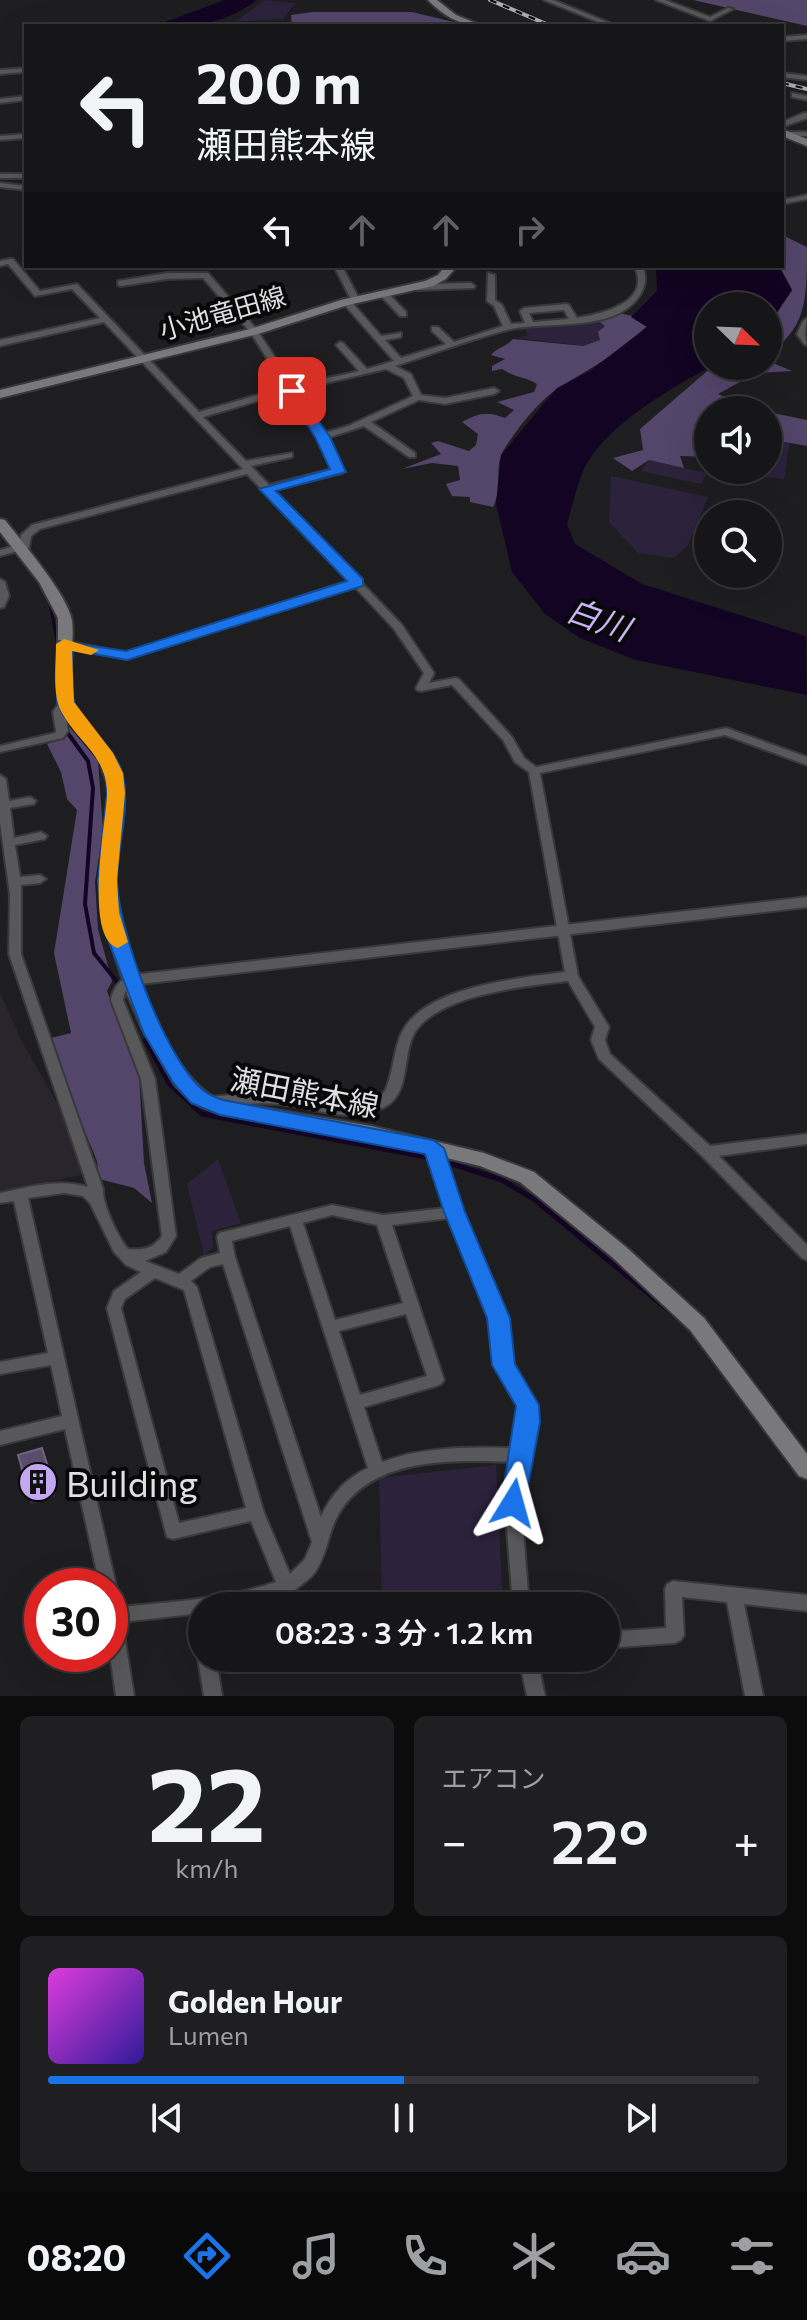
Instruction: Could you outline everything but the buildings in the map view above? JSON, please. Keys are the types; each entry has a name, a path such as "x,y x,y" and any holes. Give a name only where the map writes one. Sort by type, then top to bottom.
{"main road":[{"path":"432,0 464,24"},
{"path":"784,130 807,143"},
{"name":"小池竜田線","path":"0,394 254,332 351,300 417,287 442,277 449,268"},
{"path":"0,523 45,581 65,618 65,702"},
{"name":"瀬田熊本線","path":"65,702 107,757 114,773 116,793 108,880 109,913 154,1034 181,1079 206,1103 433,1148 484,1160 527,1177 619,1252 697,1324 807,1470"}],"street":[{"path":"547,0 609,24"},
{"path":"659,0 710,19 709,22 716,24"},
{"path":"710,19 730,9"},
{"path":"784,39 807,37"},
{"path":"0,72 24,70"},
{"path":"784,75 807,78"},
{"path":"795,95 807,98"},
{"path":"0,101 24,98"},
{"path":"784,130 807,115"},
{"path":"784,130 807,134"},
{"path":"0,138 24,136"},
{"path":"0,176 24,176"},
{"path":"0,185 24,188"},
{"path":"784,202 807,197"},
{"path":"0,264 10,261 38,294 74,286 398,627 429,673 421,688 455,681 508,739 519,760 534,771 572,976 602,1027 598,1040 604,1056 707,1152 807,1254"},
{"path":"142,268 145,279"},
{"path":"339,268 351,300 398,360"},
{"path":"199,415 292,391 320,380 387,366 508,327 530,324 524,311 566,307 573,318 620,309 643,283 644,274 640,268"},
{"path":"121,283 201,274 254,332 322,437 338,473 266,489"},
{"path":"491,275 491,301 498,305 508,327"},
{"path":"417,287 437,291 471,286"},
{"path":"219,291 231,288"},
{"path":"384,294 403,314"},
{"path":"233,307 246,304"},
{"path":"0,343 106,319"},
{"path":"807,321 801,334 807,342"},
{"path":"435,329 451,344"},
{"path":"379,339 398,335"},
{"path":"340,345 365,372"},
{"path":"387,366 408,376 418,397"},
{"path":"322,437 365,422 418,397 445,401 494,391"},
{"path":"365,422 412,455"},
{"path":"0,553 25,546 26,535 36,527 289,455"},
{"path":"0,582 4,596 0,605"},
{"path":"64,644 127,656 357,582"},
{"path":"0,749 59,736 62,731 59,712 65,702"},
{"path":"534,771 726,731 807,761"},
{"path":"0,779 15,882 15,954 75,1122 96,1189 95,1198 109,1232 125,1254 151,1273 180,1281 193,1293 256,1513 287,1587"},
{"path":"6,805 30,801"},
{"path":"11,842 41,836"},
{"path":"15,882 40,879"},
{"path":"125,1254 151,1255 169,1236 148,1079 117,1000 119,990 132,980 807,902"},
{"path":"206,1103 283,1099 362,1110 379,1106 392,1093 410,1030 433,1008 525,982 572,976"},
{"path":"707,1152 807,1139"},
{"path":"433,1148 498,1318 504,1365 527,1405 528,1422 513,1503 520,1592"},
{"path":"0,1198 74,1189 95,1198"},
{"path":"20,1195 104,1568"},
{"path":"321,1543 224,1237 332,1210 383,1221 455,1212"},
{"path":"295,1219 376,1469"},
{"path":"356,1403 436,1380 383,1221"},
{"path":"180,1281 206,1262 228,1257"},
{"path":"151,1273 119,1295 114,1308 173,1532 256,1513"},
{"path":"330,1327 410,1307"},
{"path":"0,1368 55,1358"},
{"path":"0,1438 70,1421"},
{"path":"270,1592 287,1587 304,1575 341,1494 376,1469 431,1459 520,1455"},
{"path":"620,1639 675,1635 673,1589 807,1603"},
{"path":"734,1594 754,1696"},
{"path":"128,1615 188,1613"},
{"path":"122,1672 125,1696"},
{"path":"209,1672 213,1696"},
{"path":"531,1672 536,1696"}],"shaded area":[{"path":"265,0 295,3 283,19 235,22"},
{"path":"693,0 807,0 807,26"},
{"path":"313,12 412,12 458,23 292,24 291,15"},
{"path":"784,236 807,247 802,310 791,333 782,343 782,305 792,290 780,268 784,268"},
{"path":"619,313 632,316 647,326 616,352 552,392 528,417 502,453 493,507 470,502 470,497 452,496 446,484 460,480 458,466 432,463 402,469 441,454 431,443 438,441 469,451 476,445 478,434 462,422 482,414 505,418 514,410 497,402 534,392 537,384 533,382 502,369 492,371 492,366 505,359 491,355 496,350 513,339 583,346 600,340 598,332 605,326 594,317"},
{"path":"598,319 606,325 600,340 583,346 518,338 528,335 523,326"},
{"path":"697,380 743,380 718,394 722,396 694,396 694,456 680,456 684,468 649,460 632,471 613,458 643,450 640,429"},
{"path":"782,415 807,420 807,446 782,442"},
{"path":"782,440 790,441 782,479"},
{"path":"649,460 694,470 694,482 641,471"},
{"path":"611,476 708,497 707,500 694,500 694,531 688,545 674,558 638,553 609,522"},
{"path":"66,723 98,761 103,830 95,882 98,929 112,981 107,991 139,1074 144,1163 152,1203 134,1188 99,1179 97,1161 47,1039 71,1033 54,953 77,810 67,799 61,772 47,744 62,739"},
{"path":"0,992 22,1042 69,1124 85,1174 0,1192"},
{"path":"218,1159 241,1223 212,1231 213,1248 204,1255 187,1184"},
{"path":"496,1465 502,1592 382,1592 379,1478"}],"water":[{"path":"225,0 257,0 232,15 208,23 159,24"},
{"name":"白川","path":"656,268 780,268 792,290 782,305 782,292 694,292 694,376 644,407 600,446 582,474 567,524 575,544 642,584 806,636 807,695 636,660 580,638 545,614 512,572 496,504 501,455 557,388 590,371 647,327 631,317 657,291"}],"waterway":[{"path":"50,604 58,646"},
{"path":"58,644 59,708"},
{"path":"64,728 88,761 93,788 85,904 94,953 118,983"},
{"path":"145,1040 169,1084 195,1108"},
{"path":"193,1106 202,1114 426,1157"},
{"path":"452,1164 502,1180 535,1200 678,1318"}],"railway":[{"path":"490,0 546,24"},
{"path":"784,83 807,89"}],"slow traffic":[{"path":"91,650 64,644 65,702 107,757 114,773 116,793 108,880 109,913 118,942"}],"place":[{"name":"Building","path":"38,1482"}],"route":[{"path":"292,391 322,437 339,472 266,489 357,582 127,656 64,644 65,702 107,757 114,773 116,793 108,880 109,913 154,1034 181,1079 198,1098 220,1107 371,1133 433,1148 498,1318 504,1365 527,1405 528,1422 513,1503"}]}
